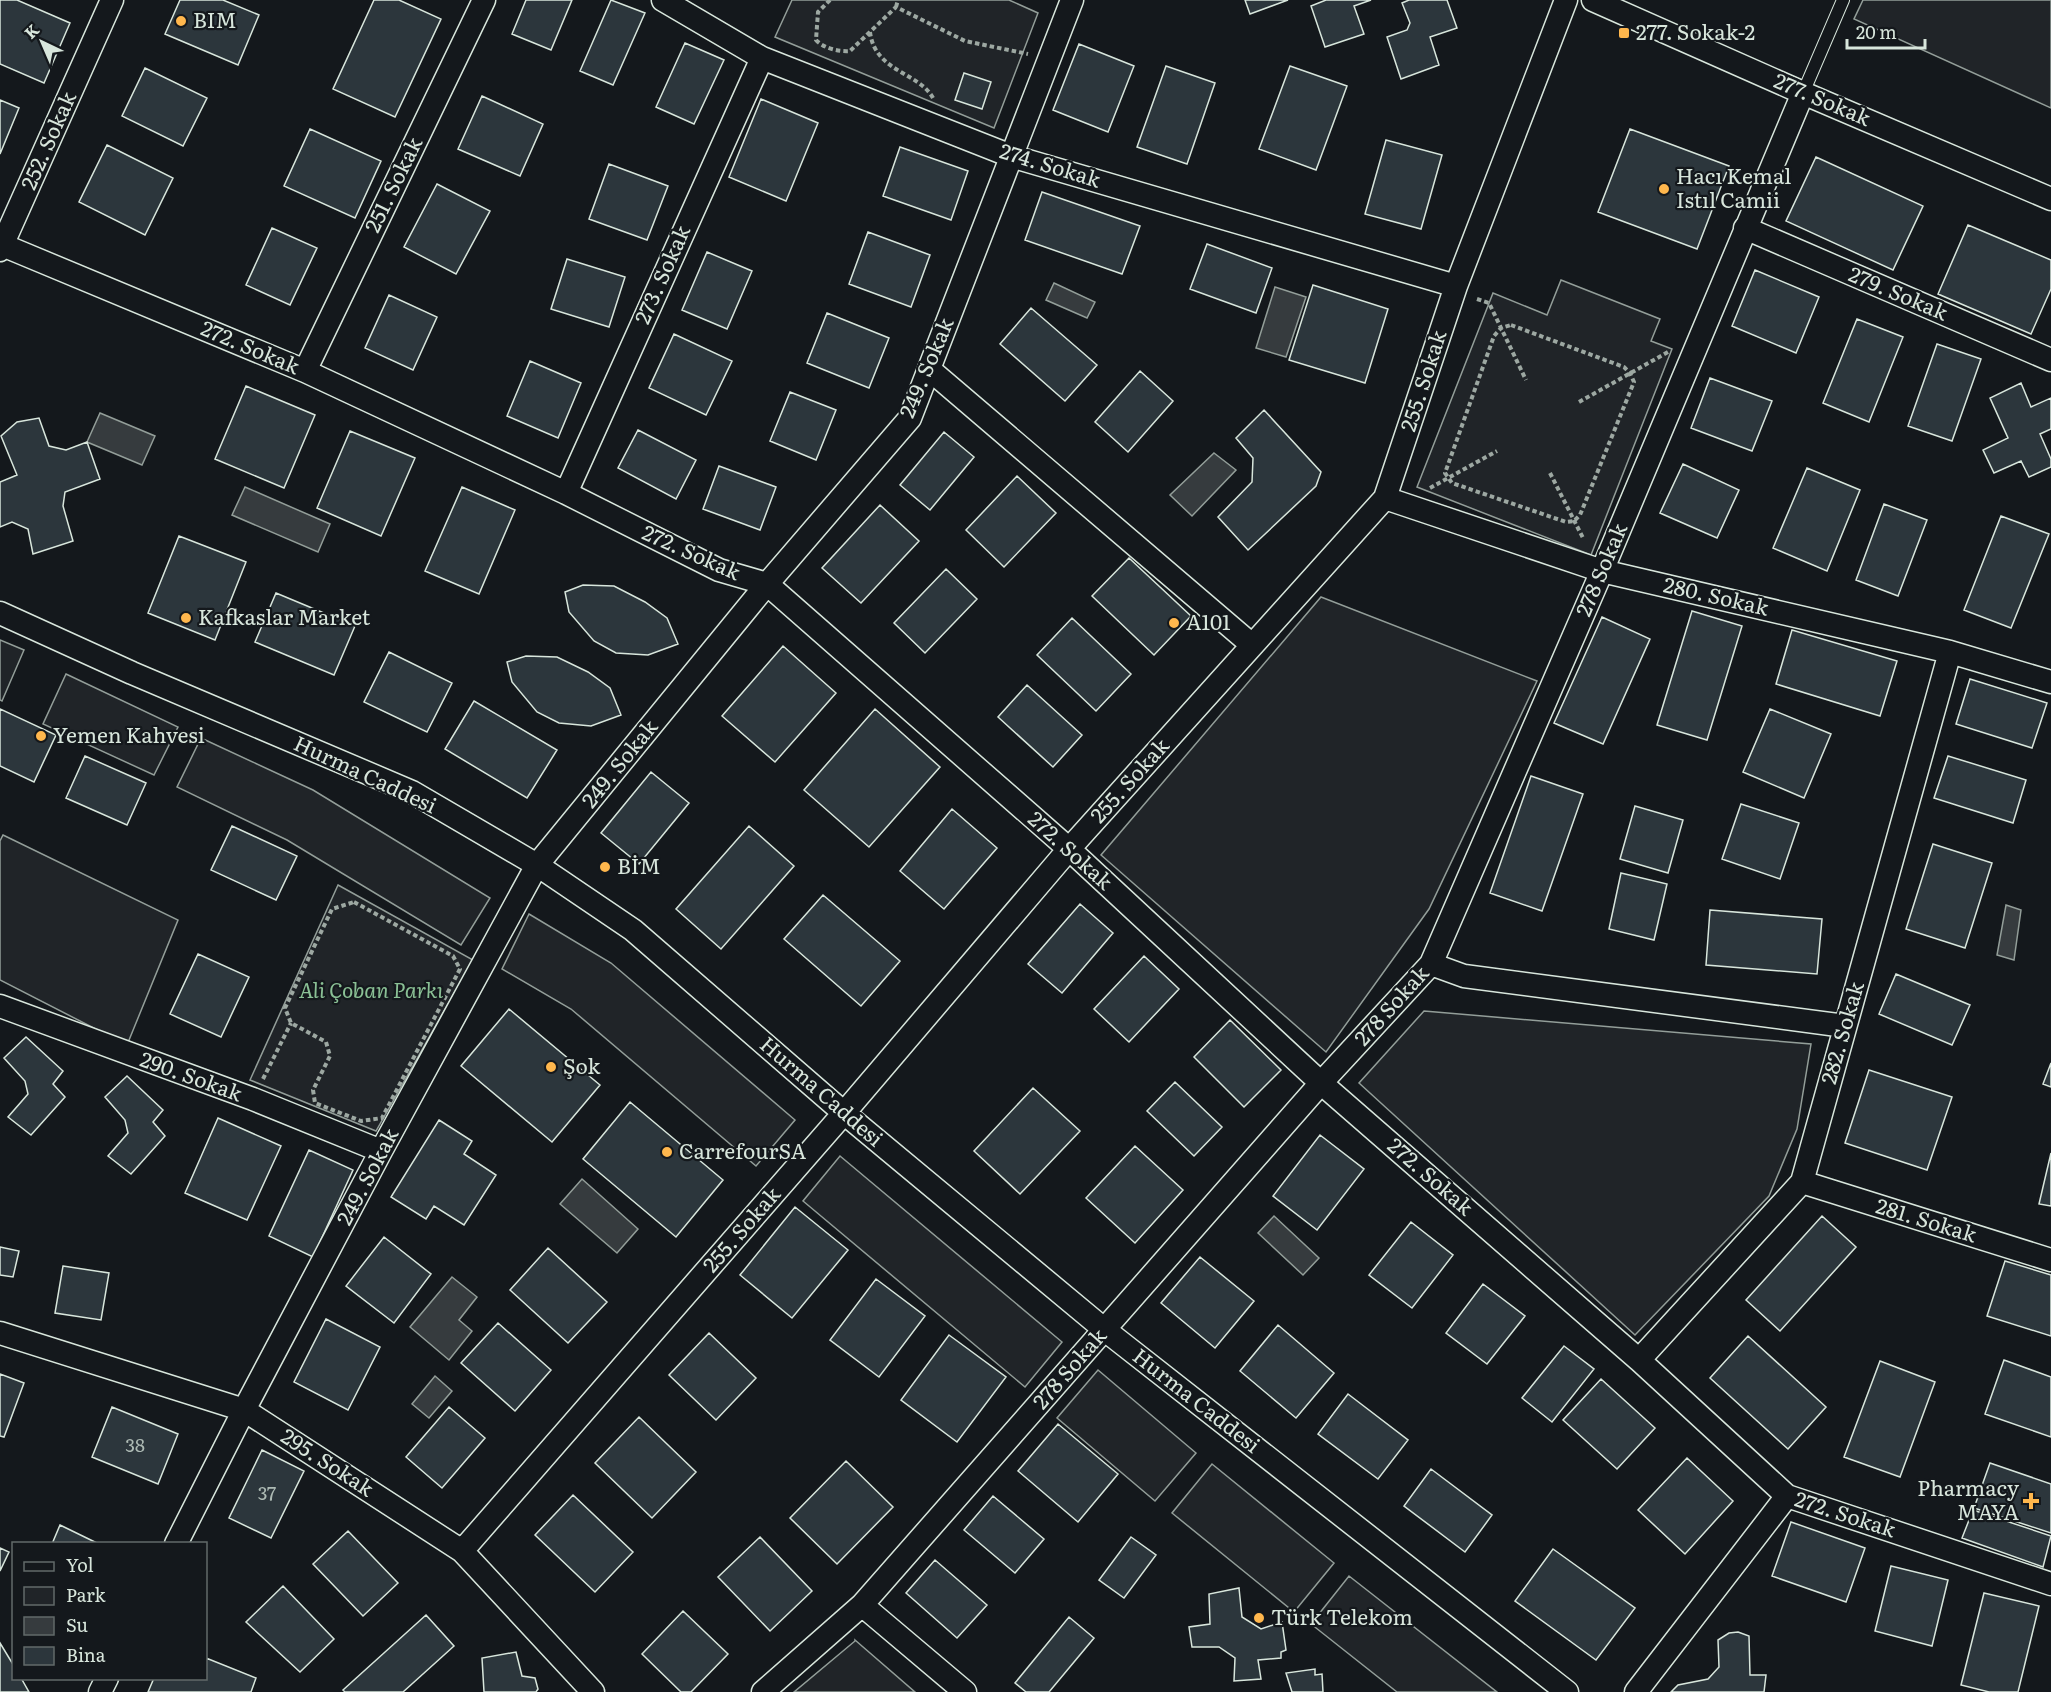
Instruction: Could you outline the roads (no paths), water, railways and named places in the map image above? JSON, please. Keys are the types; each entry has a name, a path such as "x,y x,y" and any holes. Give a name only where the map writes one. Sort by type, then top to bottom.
{"street":[{"name":"252. Sokak","path":"1,246 112,0"},
{"name":"251. Sokak","path":"305,371 484,0"},
{"name":"274. Sokak","path":"663,0 762,58 1011,156 1455,289"},
{"name":"249. Sokak","path":"177,1542 244,1410 381,1152 537,865 767,585 910,418 1072,0"},
{"name":"255. Sokak","path":"462,1551 844,1113 1069,849 1385,498 1455,289 1566,0"},
{"name":"277. Sokak","path":"1593,0 2051,199"},
{"name":"273. Sokak","path":"566,493 762,58"},
{"name":"278 Sokak","path":"762,1692 862,1605 1321,1083 1431,964 1594,568 1691,357 1803,93"},
{"name":"279. Sokak","path":"1745,228 2051,360"},
{"name":"272. Sokak","path":"1,246 305,371 566,493 719,570 767,585 1069,849 1321,1083 1639,1360 1787,1496 2051,1584"},
{"path":"929,369 1252,645"},
{"name":"280. Sokak","path":"1385,498 1594,568 1950,652 2051,682"},
{"name":"Hurma Caddesi","path":"0,613 132,673 412,792 537,865 633,930 844,1113 1105,1330 1567,1692"},
{"name":"282. Sokak","path":"1639,1360 1802,1182 1950,652"},
{"path":"1431,964 1464,976 1845,1026"},
{"name":"290. Sokak","path":"0,1006 253,1100 381,1152"},
{"name":"281. Sokak","path":"1802,1182 2051,1260"},
{"name":"295. Sokak","path":"0,1333 244,1410 462,1551 593,1692"},
{"path":"1636,1692 1787,1496"},
{"path":"862,1605 965,1692"}],"lane":[{"path":"1803,93 1843,0"}],"water":[{"path":"1054,283 1095,302 1087,318 1046,300"},
{"path":"1275,287 1306,297 1286,357 1256,348"},
{"path":"100,413 155,436 142,465 87,442"},
{"path":"1214,453 1236,470 1192,516 1170,495"},
{"path":"245,487 330,524 318,552 232,515"},
{"path":"2006,905 2021,910 2014,960 1997,955"},
{"path":"582,1179 638,1229 617,1253 560,1204"},
{"path":"1274,1216 1319,1258 1303,1275 1258,1233"},
{"path":"452,1277 477,1297 459,1320 472,1331 449,1360 410,1327"},
{"path":"435,1376 452,1391 429,1418 412,1404"}],"place":[{"name":"BIM","path":"181,21"},
{"name":"277. Sokak-2","path":"1624,33"},
{"name":"Hacı Kemal Istıl Camii","path":"1664,189"},
{"name":"Kafkaslar Market","path":"186,618"},
{"name":"A101","path":"1174,623"},
{"name":"Yemen Kahvesi","path":"41,736"},
{"name":"BİM","path":"605,867"},
{"name":"Şok","path":"551,1067"},
{"name":"CarrefourSA","path":"667,1152"},
{"name":"Pharmacy MAYA","path":"2031,1501"},
{"name":"Türk Telekom","path":"1259,1618"}],"park label":[{"name":"Ali Çoban Parkı","path":"371,991"}]}
